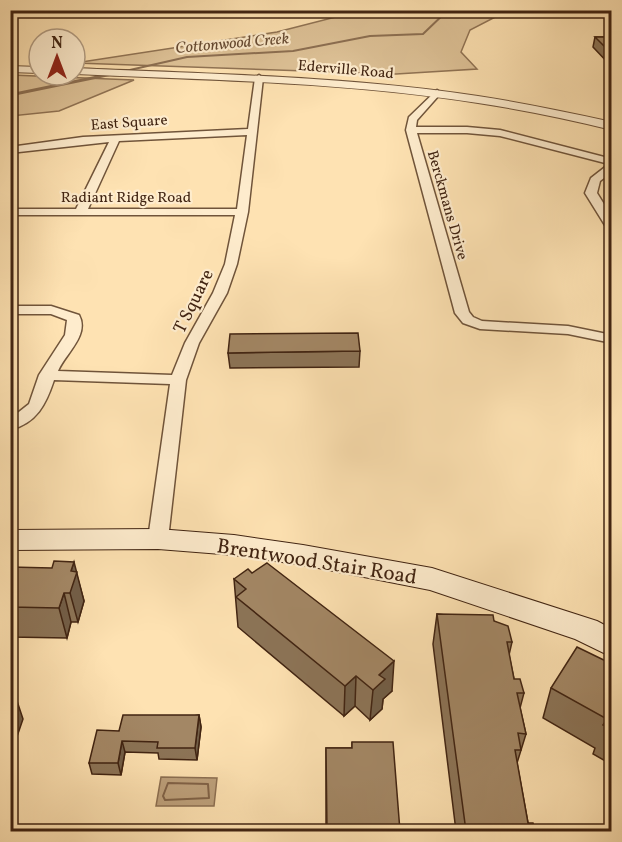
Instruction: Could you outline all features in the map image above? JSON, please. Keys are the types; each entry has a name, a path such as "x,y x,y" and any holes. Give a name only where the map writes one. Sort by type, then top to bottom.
{"main road":[{"name":"Brentwood Stair Road","path":"10,540 158,539 234,545 303,555 432,579 586,630 612,644"}],"street":[{"path":"10,69 27,70"},
{"name":"Ederville Road","path":"87,71 260,78 368,85 437,93 549,111 612,126"},
{"name":"T Square","path":"158,539 178,380 192,343 220,293 231,264 242,212 260,78"},
{"path":"437,93 412,119 411,129 467,130 507,135 612,162"},
{"name":"Berckmans Drive","path":"411,129 462,313 468,320 480,325 568,330 612,339"},
{"name":"East Square","path":"10,150 116,138 251,132"},
{"path":"81,212 116,138"},
{"path":"612,167 595,180 591,192 612,227"},
{"name":"Radiant Ridge Road","path":"10,212 242,212"},
{"path":"10,310 51,309 64,312 74,318 76,324 74,333 47,375 34,409 25,417 10,424"},
{"path":"47,375 178,380"}],"shaded area":[{"path":"359,11 551,11 501,14 470,30 461,52 477,69 396,74 87,63 87,61 277,32"},
{"path":"11,75 27,76 27,87 87,87 87,78 134,80 59,111 11,116"}],"water":[{"path":"161,777 217,778 214,806 156,806"}],"building":[{"path":"595,37 612,37 612,54"},
{"path":"358,333 360,351 228,353 230,334"},
{"path":"54,561 74,562 71,571 77,572 70,593 64,593 59,608 10,607 10,567 52,568"},
{"path":"267,563 394,661 379,675 385,679 373,690 356,676 345,686 236,597 246,589 234,579 248,569 252,573"},
{"path":"437,614 493,615 494,621 508,626 512,642 507,642 514,679 520,679 524,693 517,693 526,734 518,733 521,750 515,750 528,823 533,823 535,831 466,831"},
{"path":"577,647 612,664 612,729 603,725 607,719 551,688"},
{"path":"123,715 199,715 195,748 157,748 158,742 122,741 118,763 89,763 97,730 119,731"},
{"path":"352,742 393,742 400,831 327,831 326,748 352,748"}],"waterway":[{"name":"Cottonwood Creek","path":"121,72 187,57 293,51 370,36 423,34 448,10"},
{"name":"Cottonwood Creek","path":"10,95 112,74"}]}
